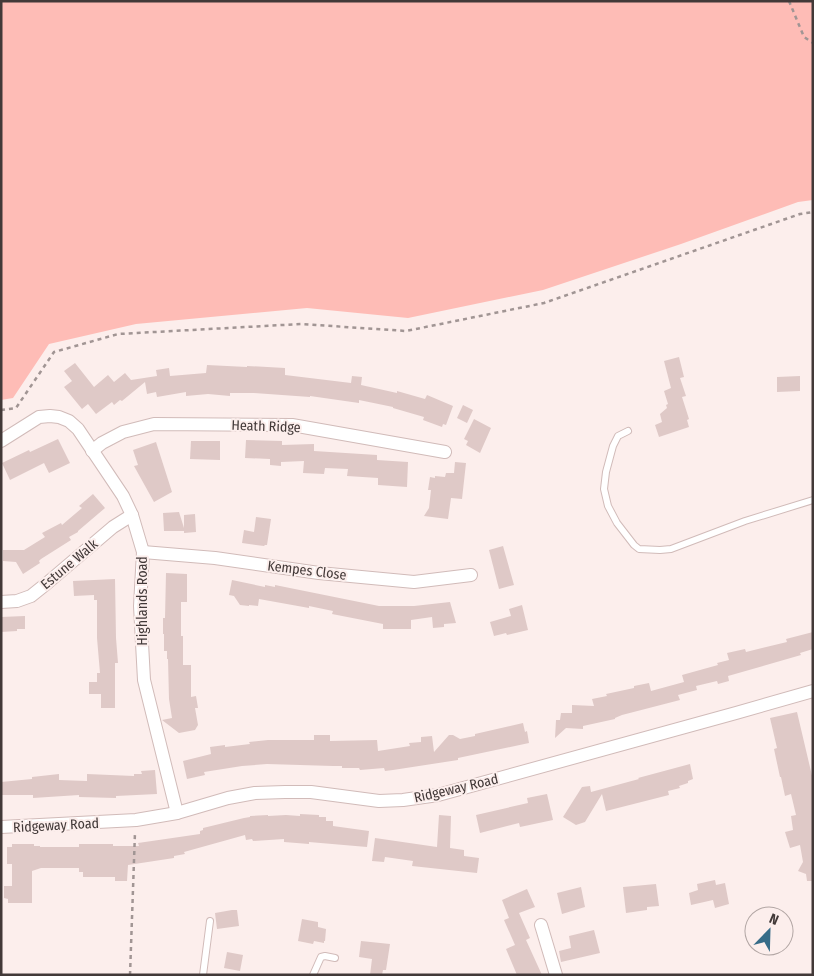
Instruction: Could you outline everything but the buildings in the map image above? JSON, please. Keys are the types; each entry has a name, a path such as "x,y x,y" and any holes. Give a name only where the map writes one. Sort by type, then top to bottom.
{"street":[{"name":"Highlands Road","path":"1,441 39,417 59,417 69,421 78,429 122,496 132,515 143,552 140,606 144,680 177,813"},
{"name":"Heath Ridge","path":"92,452 102,443 123,432 154,424 292,425 445,452"},
{"name":"Estune Walk","path":"1,602 17,601 30,596 113,527 132,515"},
{"name":"Kempes Close","path":"143,552 215,558 319,573 414,582 471,575"},
{"name":"Ridgeway Road","path":"1,827 136,820 177,813 228,798 255,793 311,792 379,801 404,800 438,795 813,691"},
{"path":"541,924 556,975"}],"lane":[{"path":"628,431 618,436 613,446 606,472 604,489 608,506 617,523 639,549 671,549 745,521 813,500"},
{"path":"203,975 210,921"},
{"path":"313,975 320,957 335,958"}],"path":[{"path":"789,1 804,37 813,43"},
{"path":"1,410 16,408 54,352 118,334 301,324 406,331 544,303 800,214 813,212"},
{"path":"130,975 130,936 136,820"}],"shaded area":[{"path":"1,1 813,1 813,200 798,202 681,244 543,290 408,318 307,308 136,324 49,344 13,398 1,400"}]}
